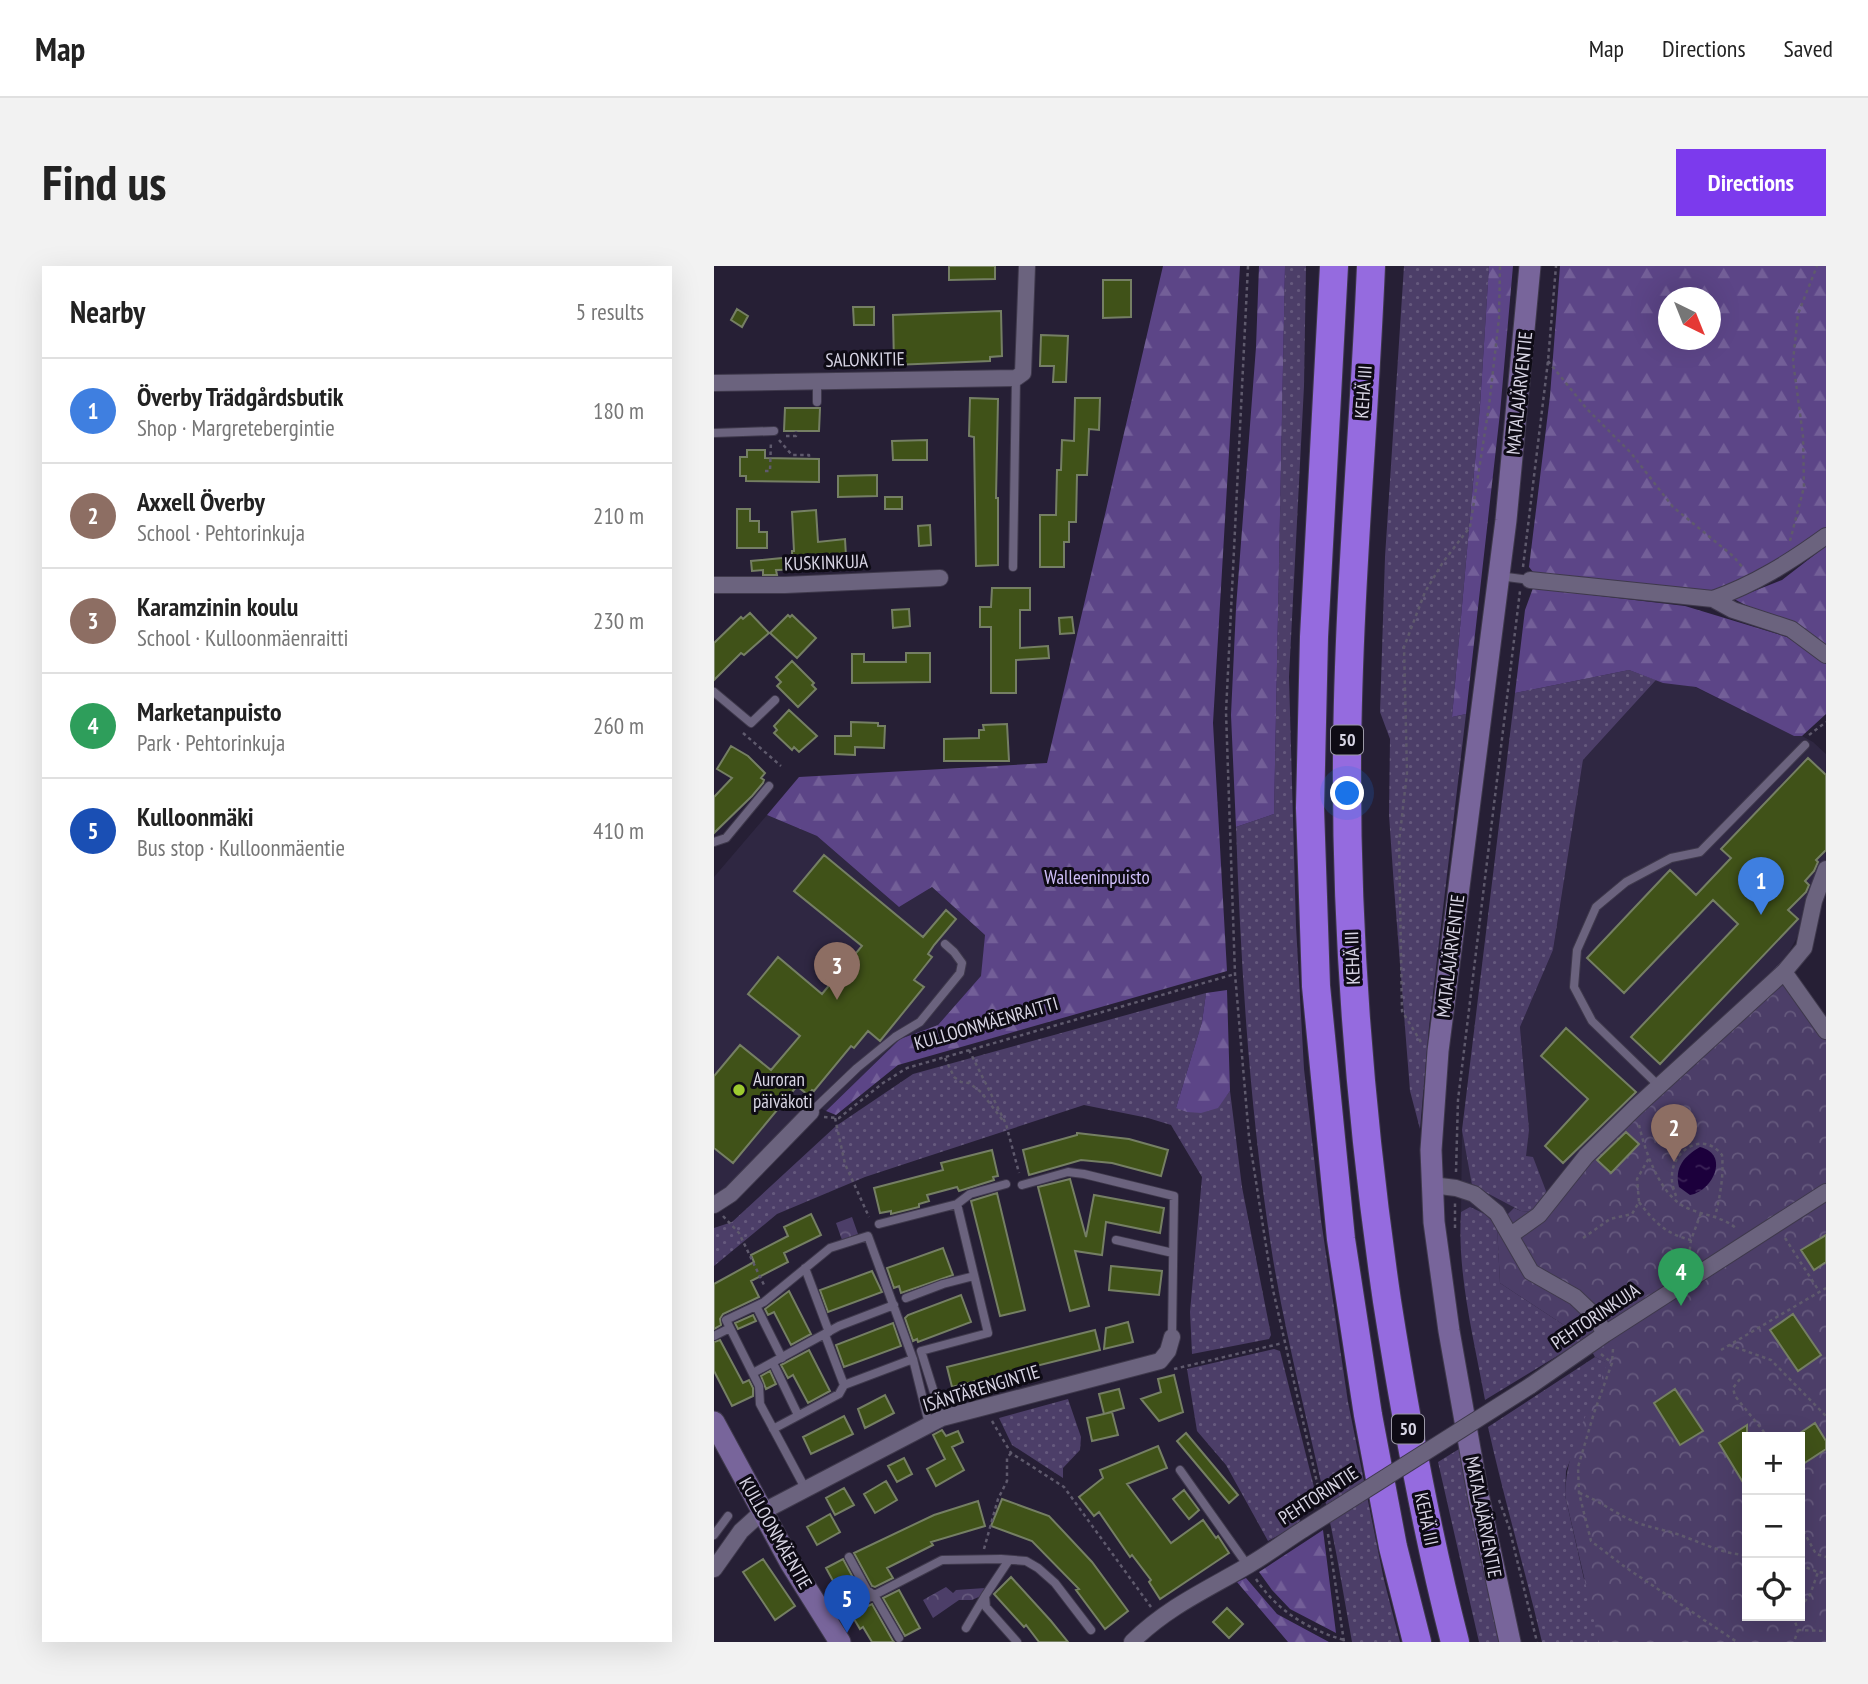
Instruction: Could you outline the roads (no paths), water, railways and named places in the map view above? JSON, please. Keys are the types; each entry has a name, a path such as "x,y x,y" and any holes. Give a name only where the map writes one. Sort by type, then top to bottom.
{"highway":[{"path":"1315,266 1315,374 1325,440"},
{"name":"KEHÄ III","path":"1334,266 1314,637 1310,808 1316,986 1328,1130 1343,1253 1368,1415 1393,1547 1417,1642"},
{"name":"KEHÄ III","path":"1371,266 1356,516 1347,760 1353,985 1363,1120 1403,1404 1455,1642"}],"main road":[{"name":"MATALAJÄRVENTIE","path":"1510,1642 1478,1494 1449,1331 1434,1222 1433,1112 1438,1051 1499,576 1531,266"},
{"name":"KULLOONMÄENTIE","path":"714,1422 762,1512 840,1642"}],"street":[{"path":"1016,378 1023,373 1027,266"},
{"name":"SALONKITIE","path":"714,383 1016,378"},
{"path":"1713,599 1778,570 1826,536"},
{"name":"KUSKINKUJA","path":"714,585 785,585 940,578"},
{"path":"1526,579 1713,599 1733,610 1791,629 1826,655"},
{"path":"1511,1235 1539,1215 1586,1156 1635,1108 1784,972 1804,948 1814,901 1826,869"},
{"path":"1784,972 1826,1031"},
{"path":"718,1210 730,1194 811,1112"},
{"path":"1432,1185 1474,1194 1497,1213 1531,1272 1575,1297 1595,1316 1605,1334"},
{"name":"PEHTORINKUJA","path":"1530,1385 1690,1278 1826,1192"},
{"name":"ISÄNTÄRENGINTIE","path":"714,1569 741,1531 762,1512 935,1421 1160,1361 1168,1351 1172,1337"},
{"name":"PEHTORINTIE","path":"1132,1642 1178,1604 1248,1566 1530,1385"}],"lane":[{"path":"1013,567 1016,378"},
{"path":"817,380 817,402"},
{"path":"714,433 773,431"},
{"path":"1499,576 1526,579"},
{"path":"714,692 751,723 775,700"},
{"path":"1659,1086 1592,1021 1574,987 1577,950 1596,907 1626,882 1671,858 1700,852 1805,744"},
{"path":"714,842 726,838 769,786"},
{"path":"811,1112 857,1068 895,1037 919,1022 960,973 962,963 945,944"},
{"path":"1022,1185 1068,1172 1174,1196 1172,1337"},
{"path":"879,1224 957,1204 970,1194 1006,1184"},
{"path":"935,1421 921,1351 988,1333 957,1204"},
{"path":"805,1488 760,1404 759,1386 726,1320 770,1297 830,1248 868,1236 935,1421"},
{"path":"1116,1240 1173,1253"},
{"path":"805,1268 844,1385"},
{"path":"906,1298 974,1276"},
{"path":"753,1373 839,1326 894,1304"},
{"path":"756,1306 782,1358"},
{"path":"714,1336 730,1328"},
{"path":"773,1429 839,1394 844,1385 913,1359"},
{"path":"773,1363 798,1415"},
{"path":"1180,1470 1248,1566"},
{"path":"714,1535 728,1516"},
{"path":"849,1557 899,1638"},
{"path":"826,1619 943,1560 1009,1560 1026,1561 1038,1568 1055,1583 1091,1630"},
{"path":"966,1628 1009,1560"},
{"path":"985,1596 986,1606 1017,1642"}],"water":[{"path":"1700,1147 1714,1157 1715,1172 1705,1187 1690,1195 1679,1187 1679,1168 1689,1154"}],"place":[{"name":"Överby Trädgårdsbutik","path":"1761,915"},
{"name":"Karamzinin koulu","path":"837,1000"},
{"name":"Auroran päiväkoti","path":"739,1090"},
{"name":"Axxell Överby","path":"1674,1162"},
{"name":"Marketanpuisto","path":"1681,1306"},
{"name":"Kulloonmäki","path":"847,1633"}],"park label":[{"name":"Walleeninpuisto","path":"1097,877"}]}
